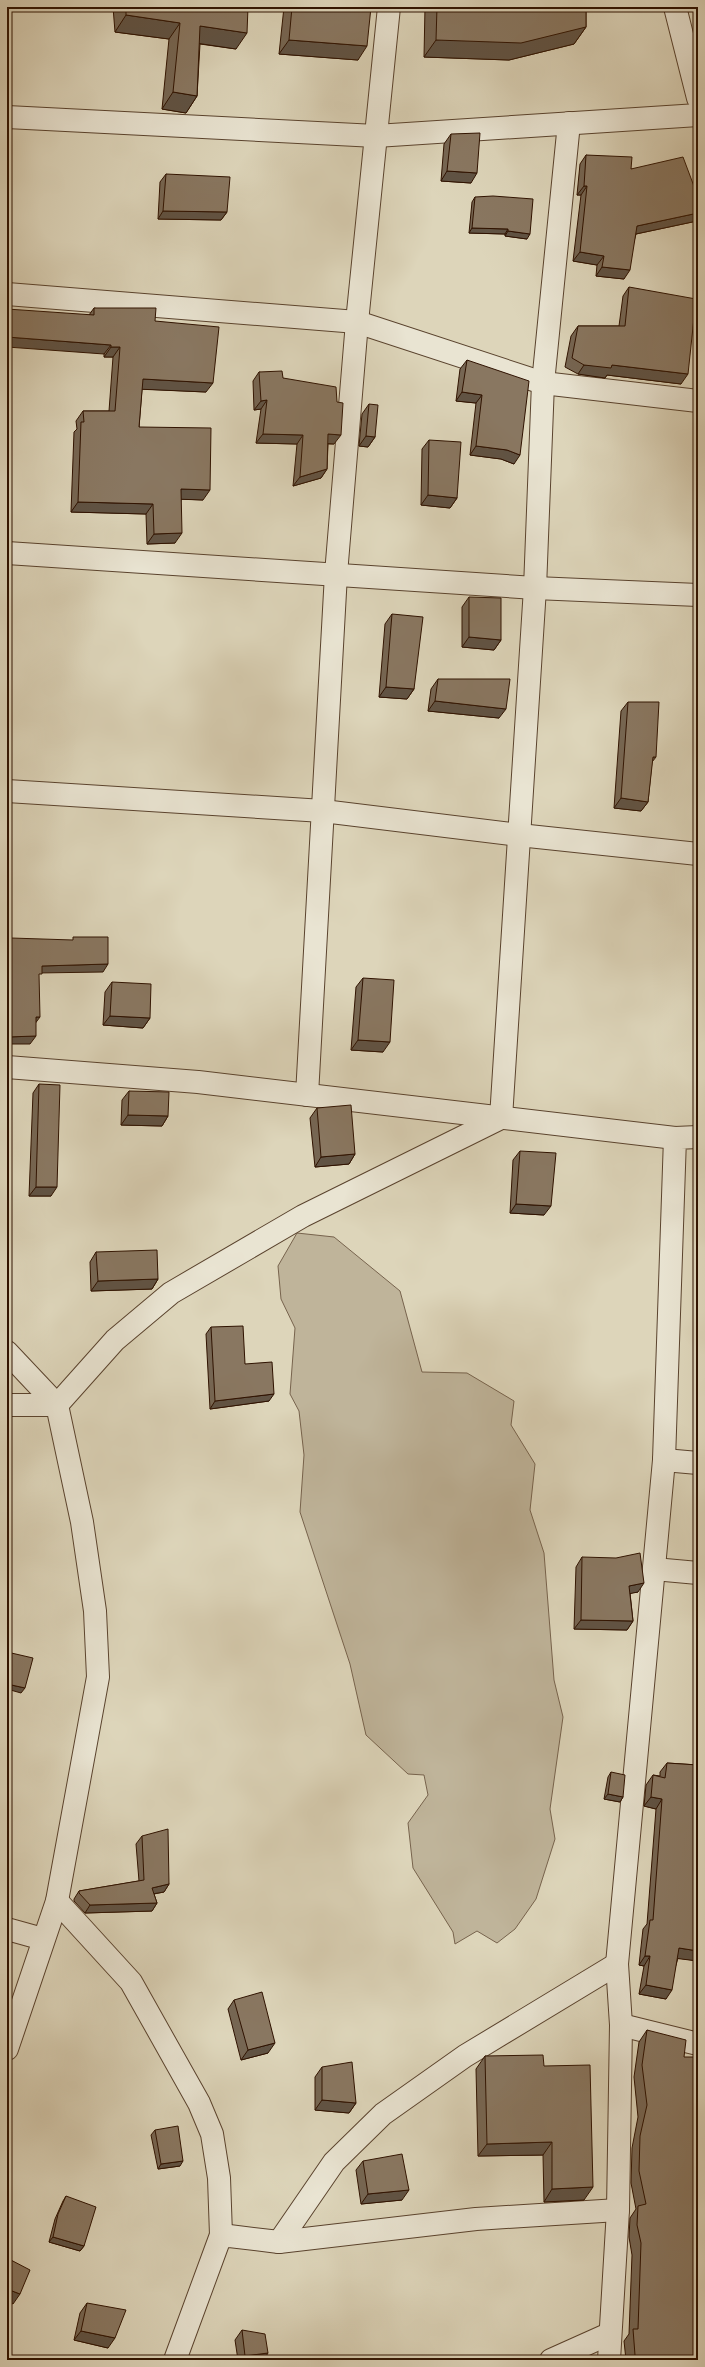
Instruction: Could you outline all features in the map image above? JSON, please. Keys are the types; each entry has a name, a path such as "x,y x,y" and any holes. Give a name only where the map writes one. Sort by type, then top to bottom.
{"street":[{"path":"307,1095 336,574 357,322 389,7"},
{"path":"675,7 698,98"},
{"path":"7,117 376,136 698,115"},
{"path":"501,1118 535,588 544,383 569,123"},
{"path":"7,294 357,322 544,383 698,401"},
{"path":"7,553 535,588 698,595"},
{"path":"7,791 323,811 520,835 698,854"},
{"path":"7,1067 198,1082 675,1138 698,1137"},
{"path":"7,1405 56,1405 115,1340 171,1293 303,1216 501,1118"},
{"path":"609,2360 609,2334 618,2210 621,2025 617,1964 664,1460 675,1138"},
{"path":"7,1352 56,1405 85,1544 95,1610 98,1677 56,1901 7,2049"},
{"path":"664,1460 698,1463"},
{"path":"654,1570 698,1574"},
{"path":"56,1901 131,1982 199,2103 213,2142 219,2178 221,2235 175,2360"},
{"path":"7,1929 44,1938"},
{"path":"279,2242 334,2162 383,2114 465,2056 617,1964"},
{"path":"621,2025 698,2044"},
{"path":"221,2235 279,2242 476,2219 618,2210"},
{"path":"551,2360 609,2334"}],"shaded area":[{"path":"297,1233 334,1237 400,1291 422,1372 467,1373 514,1401 511,1425 535,1464 530,1510 544,1553 554,1680 563,1717 550,1809 555,1839 536,1899 515,1929 497,1943 477,1931 455,1944 453,1932 413,1868 408,1823 428,1795 424,1775 408,1774 366,1735 350,1664 300,1512 304,1455 299,1411 290,1394 295,1328 281,1299 278,1266"}],"building":[{"path":"126,7 248,7 247,33 200,26 197,96 173,92 180,23 126,15"},
{"path":"292,7 371,7 367,46 289,40"},
{"path":"437,7 586,7 586,27 521,43 436,40"},
{"path":"480,133 477,173 447,171 451,134"},
{"path":"586,155 632,157 631,169 683,157 698,197 698,213 637,226 630,270 602,267 604,256 580,252 587,186 584,186"},
{"path":"166,174 230,177 227,212 163,211"},
{"path":"493,196 533,199 530,234 508,231 508,229 472,228 475,197"},
{"path":"629,287 696,299 688,374 612,365 611,368 584,365 572,358 578,326 625,326"},
{"path":"94,308 156,308 155,321 219,327 213,383 143,379 139,427 211,428 210,490 181,489 182,533 154,534 153,504 78,502 81,422 84,422 83,411 115,411 120,347 7,337 7,309 94,315"},
{"path":"467,360 529,381 520,455 507,450 476,446 482,395 462,392"},
{"path":"282,371 283,378 336,387 337,402 343,403 341,435 328,434 327,469 300,477 303,435 263,434 267,400 261,401 259,372"},
{"path":"369,404 378,405 375,437 366,436"},
{"path":"429,440 461,442 457,498 428,495"},
{"path":"469,597 501,598 501,640 469,637"},
{"path":"392,614 423,617 414,689 386,687"},
{"path":"438,679 510,679 506,709 435,701"},
{"path":"628,702 659,702 656,757 653,757 648,802 621,798"},
{"path":"73,937 108,937 108,964 42,966 42,974 39,974 40,1017 36,1017 36,1036 7,1037 7,938 73,940"},
{"path":"363,978 394,980 390,1042 358,1040"},
{"path":"112,982 151,984 150,1018 110,1016"},
{"path":"39,1084 60,1085 57,1187 36,1187"},
{"path":"129,1091 169,1092 168,1116 128,1115"},
{"path":"351,1105 355,1154 321,1157 317,1108"},
{"path":"520,1151 556,1153 551,1206 516,1204"},
{"path":"157,1250 158,1279 98,1281 96,1252"},
{"path":"243,1326 245,1364 272,1362 274,1394 215,1401 211,1327"},
{"path":"640,1553 644,1583 629,1586 633,1621 581,1620 582,1557 616,1558"},
{"path":"7,1652 33,1658 25,1688 7,1684"},
{"path":"667,1763 698,1765 698,1951 679,1948 672,1990 646,1985 650,1956 645,1956 650,1920 653,1920 662,1799 651,1797 653,1775 665,1778"},
{"path":"611,1772 625,1775 623,1797 608,1794"},
{"path":"168,1829 169,1884 152,1888 157,1903 90,1905 79,1893 79,1891 144,1880 142,1836"},
{"path":"262,1992 275,2043 248,2050 234,2000"},
{"path":"647,2030 686,2040 684,2057 698,2057 698,2360 634,2360 633,2329 638,2329 641,2243 637,2225 638,2206 646,2204 639,2171 640,2136 647,2105 642,2065"},
{"path":"543,2055 544,2066 590,2065 593,2187 552,2189 552,2142 487,2144 485,2056"},
{"path":"352,2062 356,2103 322,2100 322,2067"},
{"path":"178,2126 183,2161 161,2164 155,2130"},
{"path":"402,2154 409,2190 368,2194 363,2161"},
{"path":"66,2196 96,2207 84,2246 53,2237 58,2214"},
{"path":"7,2258 30,2270 20,2294 7,2289"},
{"path":"87,2303 126,2310 115,2338 81,2331"},
{"path":"242,2330 265,2334 268,2353 245,2356"}]}
